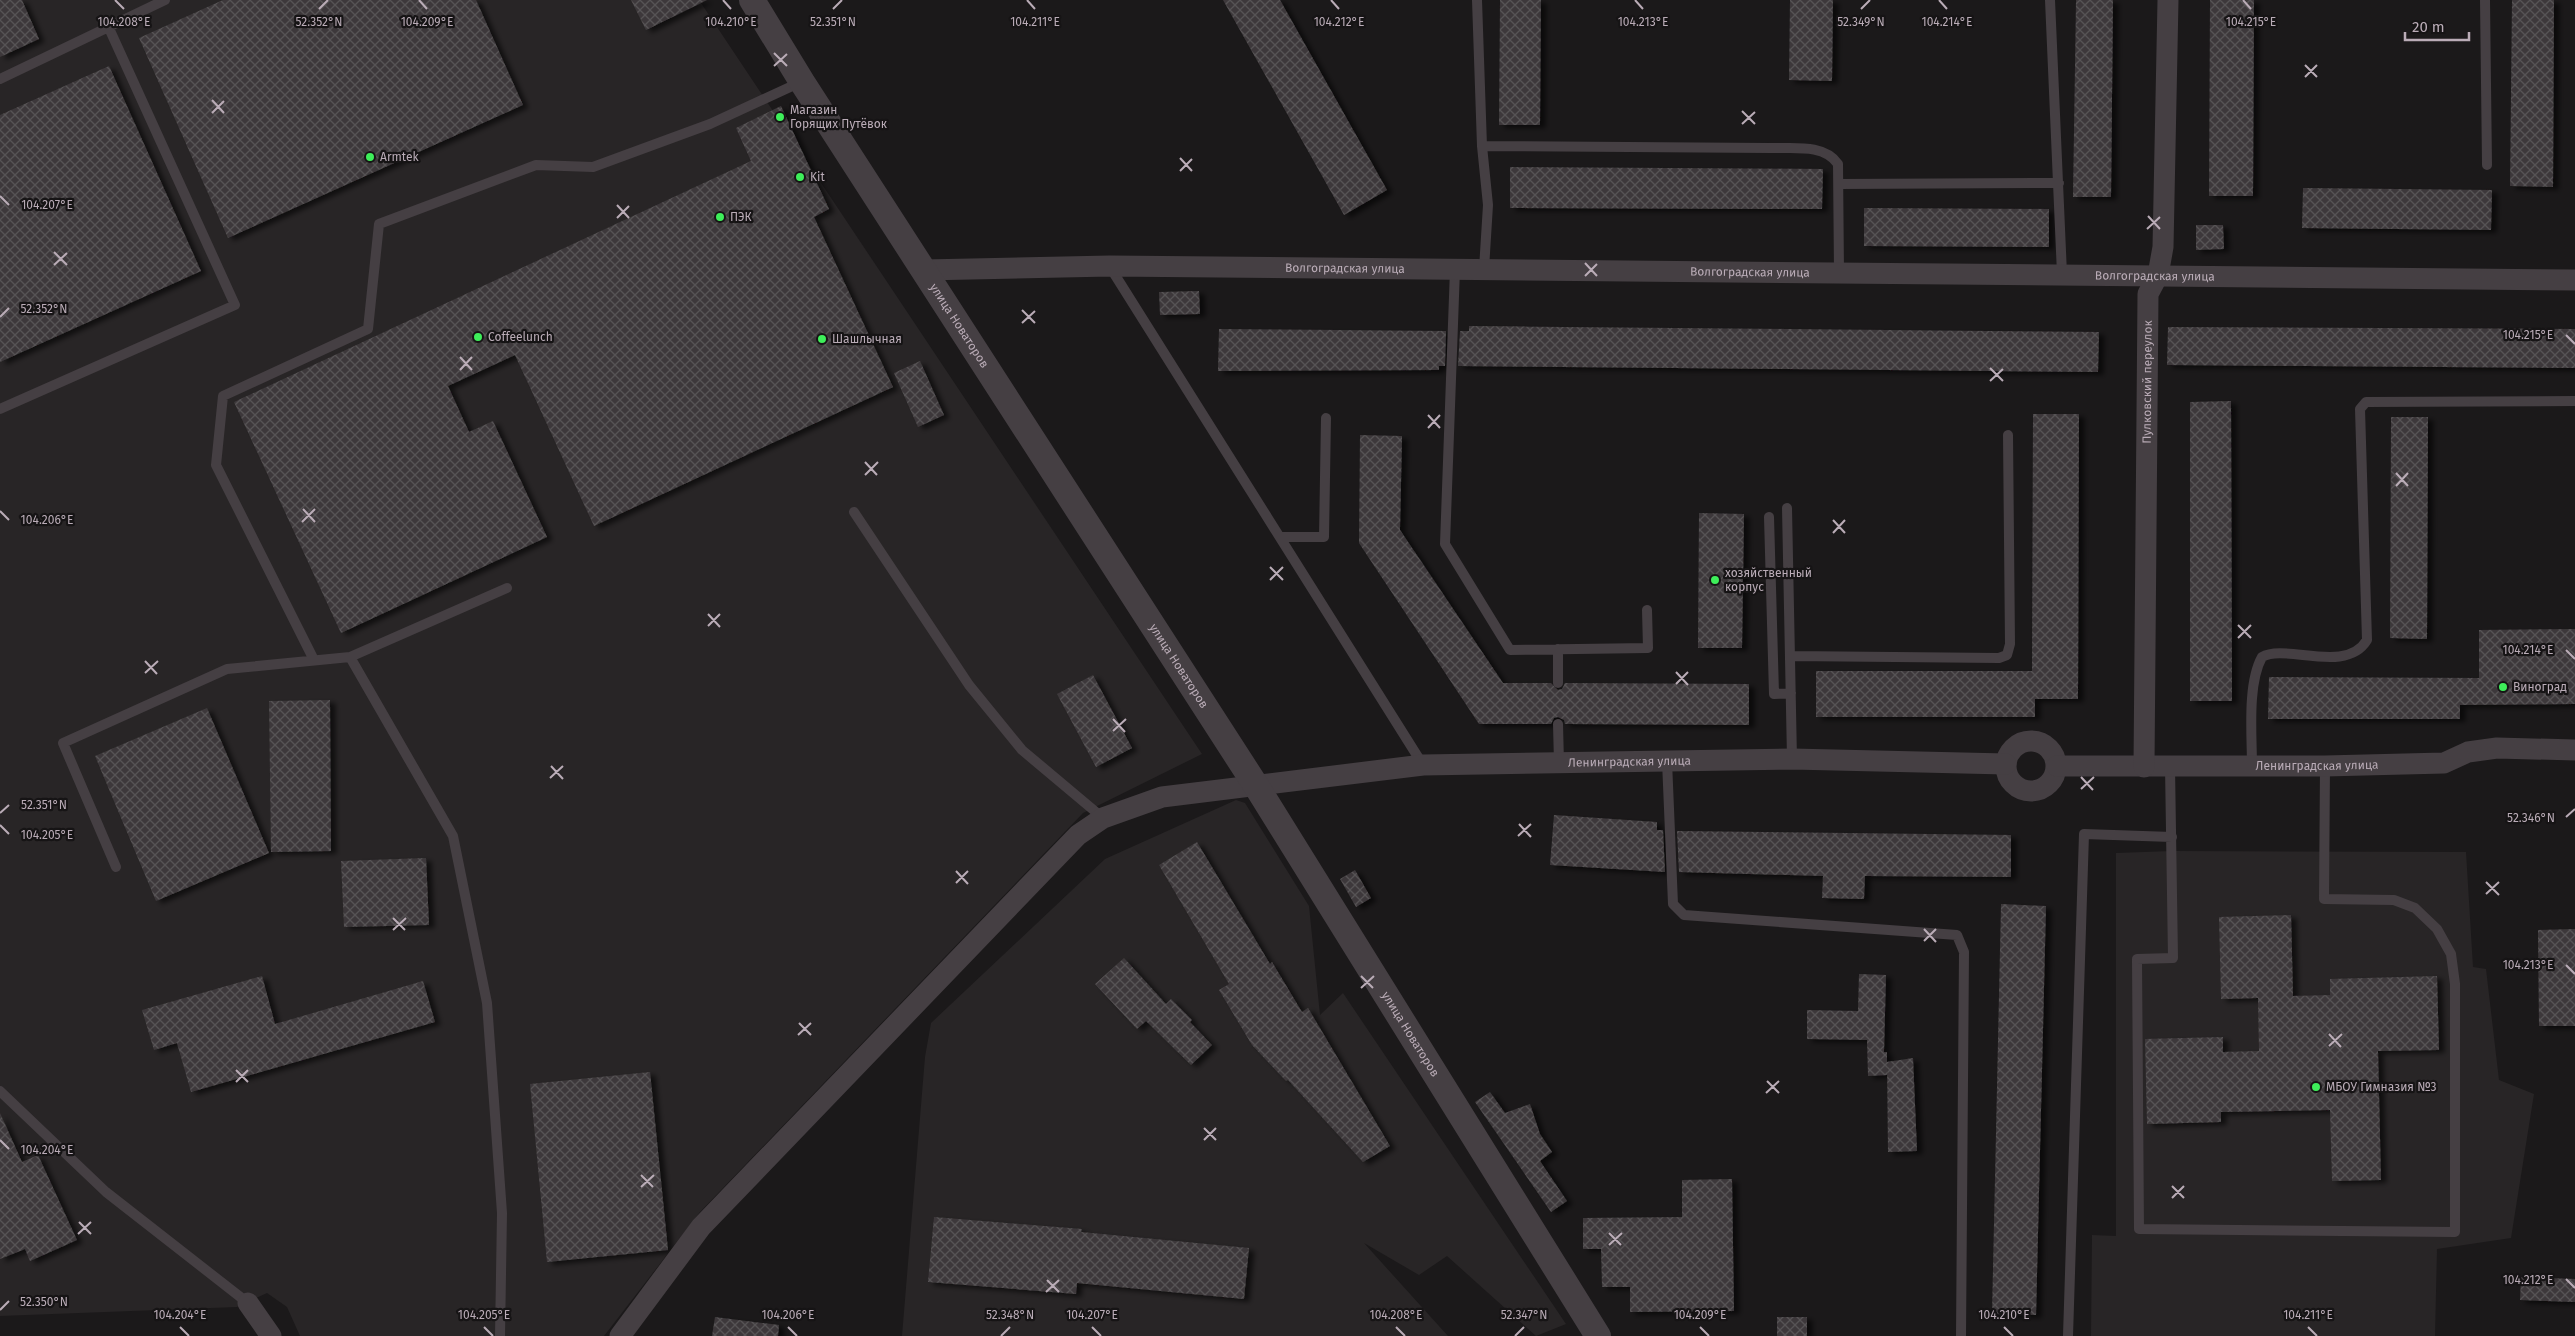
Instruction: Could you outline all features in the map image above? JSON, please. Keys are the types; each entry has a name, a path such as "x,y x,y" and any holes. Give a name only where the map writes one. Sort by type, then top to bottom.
{"street":[{"name":"улица Новаторов","path":"752,0 802,82 1255,784 1598,1336"},
{"name":"Пулковский переулок","path":"2144,767 2148,294 2158,275 2163,247 2168,0"},
{"name":"Волгоградская улица","path":"924,270 1110,266 2575,280"},
{"path":"2032,741 2042,743 2050,749 2057,766 2050,783 2035,792 2017,787 2011,781 2006,764 2008,755 2014,747 2023,742 2032,741"},
{"name":"Ленинградская улица","path":"2057,766 2252,767 2444,763 2468,752 2497,748 2575,750"},
{"name":"Ленинградская улица","path":"620,1336 701,1227 1078,835 1103,818 1162,797 1255,784 1424,765 1792,759 2006,764"},
{"path":"248,1303 271,1336"}],"lane":[{"path":"0,79 165,0"},
{"path":"1477,0 1482,146 1488,205 1484,269"},
{"path":"2050,0 2060,183 2062,274"},
{"path":"2485,0 2487,166"},
{"path":"0,409 235,305 108,26"},
{"path":"314,660 216,465 223,396 368,328 379,224 536,165 593,166 710,124 802,82"},
{"path":"1482,146 1811,149 1824,152 1834,158 1838,164 1839,272"},
{"path":"1839,184 2060,183"},
{"path":"1110,266 1424,765"},
{"path":"1455,269 1445,544 1510,650 1648,648 1647,610"},
{"path":"2252,767 2254,682 2262,657 2275,654 2321,658 2340,656 2362,649 2367,640 2360,409 2366,402 2575,401"},
{"path":"1281,537 1324,537 1326,418"},
{"path":"1790,656 1999,658 2006,655 2010,644 2008,435"},
{"path":"1787,508 1792,759"},
{"path":"854,512 969,685 1022,750 1103,818"},
{"path":"1769,517 1774,694 1791,694"},
{"path":"116,867 63,743 227,669 350,657 507,588"},
{"path":"1558,649 1558,683"},
{"path":"350,657 453,836 486,1003 502,1213 500,1336"},
{"path":"1558,724 1559,762"},
{"path":"1666,761 1673,904 1684,915 1957,934 1964,952 1962,1336"},
{"path":"2170,767 2173,958 2137,959 2139,1229 2455,1232 2455,984 2451,954 2436,928 2416,908 2394,900 2324,900 2326,766"},
{"path":"2068,1336 2084,834 2172,837"},
{"path":"0,1091 106,1192 248,1303"}],"shaded area":[{"path":"0,0 699,0 1202,754 1083,813 700,1212 604,1336 300,1336 287,1307 267,1293 237,1307 0,1316"},
{"path":"1236,800 1245,803 1309,906 1320,1015 1343,993 1566,1324 1536,1336 1447,1256 1419,1275 1364,1243 1448,1336 902,1336 925,1057 931,1023 1105,859"},
{"name":"МБОУ Гимназия №3","path":"2172,851 2466,852 2473,967 2486,969 2499,1080 2534,1094 2511,1238 2437,1249 2435,1336 2091,1336 2092,1235 2116,1236 2116,853"}],"building":[{"path":"0,0 22,0 39,39 0,57"},
{"path":"223,0 476,0 523,105 228,238 139,38"},
{"path":"631,0 707,0 646,30"},
{"path":"1223,0 1280,0 1387,190 1344,215"},
{"path":"1500,0 1541,0 1540,125 1499,125"},
{"path":"1790,0 1833,0 1832,81 1789,80"},
{"path":"2076,0 2113,0 2111,197 2073,197"},
{"path":"2210,0 2254,0 2253,196 2209,196"},
{"path":"2512,0 2554,0 2553,187 2510,186"},
{"path":"109,66 201,271 0,362 0,115"},
{"path":"781,106 829,209 814,217 893,387 594,526 515,355 448,386 469,432 493,421 547,537 341,633 234,402 751,161 736,128"},
{"path":"1510,167 1823,169 1822,209 1510,208"},
{"path":"2303,188 2492,190 2491,230 2302,228"},
{"path":"1864,208 2049,209 2049,247 1864,246"},
{"path":"2196,225 2223,225 2224,249 2196,250"},
{"path":"1199,291 1200,314 1160,315 1159,292"},
{"path":"1469,326 2099,332 2098,372 1458,366 1460,331 1469,331"},
{"path":"2168,327 2575,329 2575,368 2167,365"},
{"path":"1219,329 1446,331 1445,366 1439,366 1439,370 1218,371"},
{"path":"920,361 944,415 918,427 894,373"},
{"path":"2231,401 2232,701 2190,701 2190,402"},
{"path":"2033,414 2079,414 2078,699 2035,699 2035,717 1816,717 1816,671 2032,671"},
{"path":"2391,417 2428,417 2427,639 2390,638"},
{"path":"1360,435 1402,436 1400,530 1503,683 1551,683 1558,690 1562,689 1565,683 1749,684 1749,725 1565,724 1564,720 1558,717 1554,718 1551,724 1479,724 1359,543"},
{"path":"1699,513 1744,514 1742,648 1698,648"},
{"path":"2575,629 2575,704 2460,705 2460,719 2268,719 2269,677 2479,678 2479,630"},
{"path":"1093,675 1132,748 1096,767 1057,694"},
{"path":"330,700 331,851 271,852 269,701"},
{"path":"207,708 269,853 156,901 95,756"},
{"path":"1554,815 1657,822 1657,830 1663,830 1665,872 1550,865"},
{"path":"1677,831 2011,835 2011,877 1865,876 1864,899 1822,898 1823,876 1679,872"},
{"path":"1197,842 1270,964 1272,962 1302,1012 1308,1008 1390,1146 1363,1162 1288,1080 1286,1081 1252,1045 1219,990 1229,984 1159,865"},
{"path":"426,858 429,925 344,927 341,861"},
{"path":"1355,870 1371,898 1356,907 1340,879"},
{"path":"2001,904 2046,906 2036,1315 1992,1314"},
{"path":"2291,915 2293,996 2330,995 2330,979 2437,976 2439,1050 2378,1051 2381,1180 2332,1181 2330,1110 2221,1112 2221,1122 2147,1124 2145,1039 2223,1037 2223,1052 2259,1051 2258,998 2221,999 2219,917"},
{"path":"2575,929 2575,1026 2539,1026 2538,930"},
{"path":"1124,958 1166,1004 1171,999 1192,1020 1190,1022 1212,1045 1191,1065 1146,1021 1137,1029 1095,984"},
{"path":"1859,974 1886,975 1884,1052 1887,1052 1887,1075 1868,1076 1867,1040 1807,1039 1807,1010 1858,1011"},
{"path":"262,976 275,1024 423,981 435,1022 191,1092 177,1043 154,1050 142,1010"},
{"path":"1913,1058 1917,1151 1888,1152 1887,1062"},
{"path":"650,1072 668,1250 547,1262 530,1084"},
{"path":"1490,1092 1505,1113 1530,1104 1540,1134 1552,1152 1540,1161 1567,1201 1551,1212 1475,1102"},
{"path":"0,1113 22,1162 38,1155 77,1240 30,1261 25,1249 0,1259"},
{"path":"1732,1179 1734,1311 1630,1312 1630,1287 1602,1287 1601,1249 1583,1249 1583,1218 1682,1217 1682,1180"},
{"path":"934,1217 1082,1229 1081,1232 1249,1248 1244,1299 1077,1283 1076,1294 928,1282"},
{"path":"2521,1277 2575,1279 2575,1302 2520,1300"},
{"path":"715,1317 779,1325 778,1336 712,1336"},
{"path":"1777,1317 1807,1317 1807,1336 1777,1336"}],"place":[{"name":"Магазин Горящих Путёвок","path":"780,117"},
{"name":"Armtek","path":"370,157"},
{"name":"Kit","path":"800,177"},
{"name":"ПЭК","path":"720,217"},
{"name":"Coffeelunch","path":"478,337"},
{"name":"Шашлычная","path":"822,339"},
{"name":"хозяйственный корпус","path":"1715,580"},
{"name":"Виноград","path":"2503,687"},
{"name":"МБОУ Гимназия №3","path":"2316,1087"}]}
